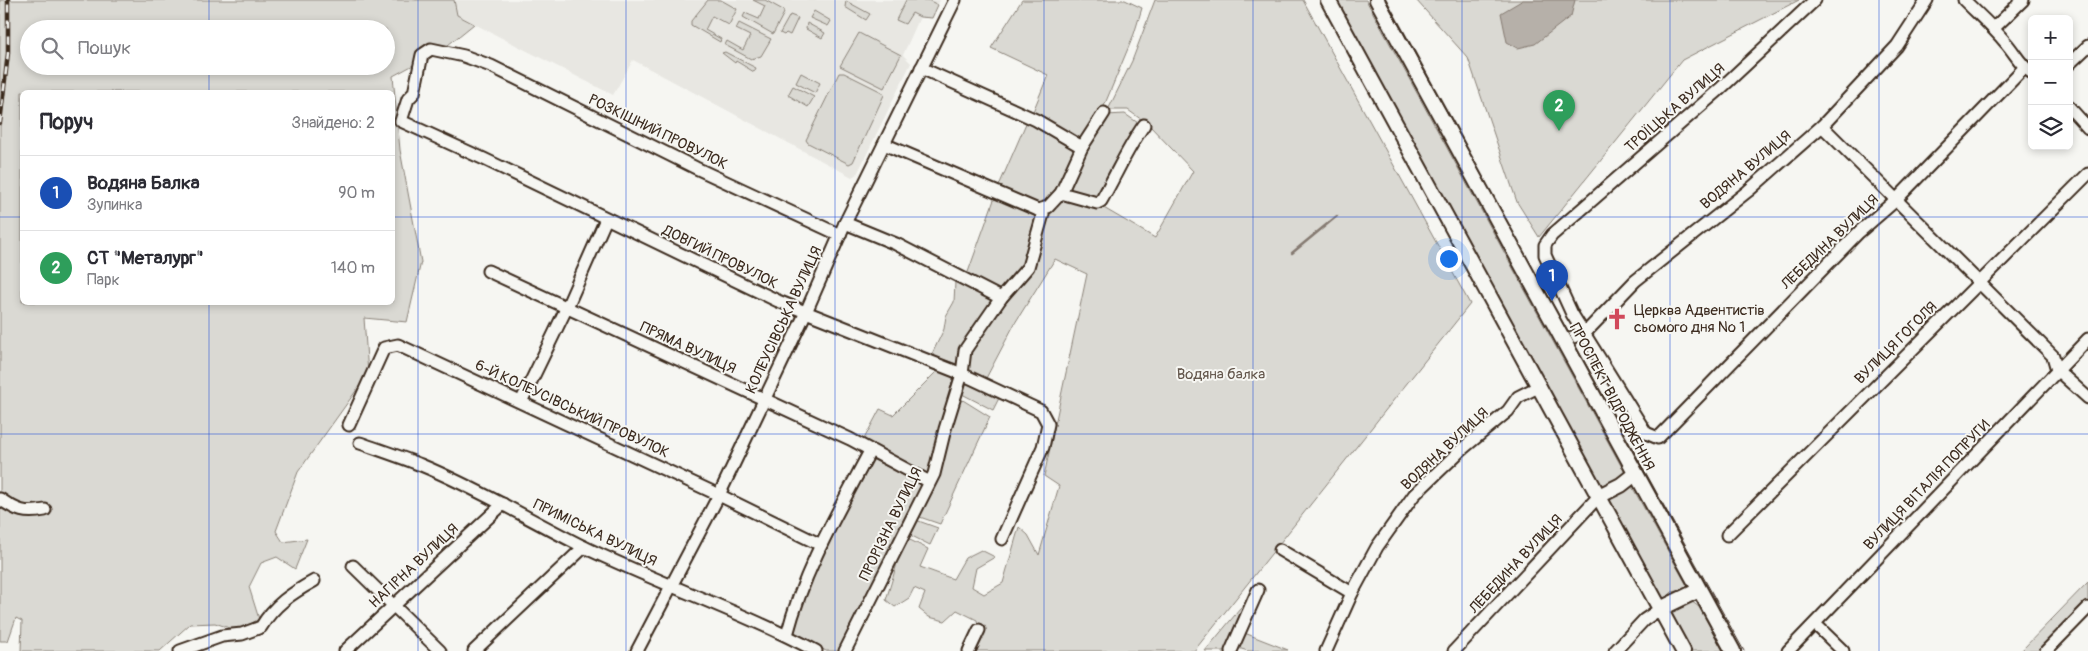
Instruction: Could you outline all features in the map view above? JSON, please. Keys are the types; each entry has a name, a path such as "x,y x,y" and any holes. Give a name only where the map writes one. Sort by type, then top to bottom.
{"main road":[{"path":"1328,0 1684,651"},
{"name":"ПРОСПЕКТ ВІДРОДЖЕННЯ","path":"1377,0 1733,651"},
{"path":"1599,496 1621,485 1635,474"},
{"path":"1660,609 1699,590"}],"street":[{"name":"КОЛЕУСІВСЬКА ВУЛИЦЯ","path":"637,651 719,495 806,312 845,224 955,0"},
{"name":"ТРОЇЦЬКА ВУЛИЦЯ","path":"1585,333 1572,314 1545,256 1545,245 1552,235 1720,89 1815,0"},
{"name":"ВОДЯНА ВУЛИЦЯ","path":"1564,340 1585,333 1635,281 1748,191 1822,126 1897,46 1927,0"},
{"path":"1964,0 1994,28 2028,71"},
{"path":"1994,28 2023,0"},
{"path":"2073,60 2088,46"},
{"name":"РОЗКІШНИЙ ПРОВУЛОК","path":"401,121 408,99 414,94 422,55 430,49 464,56 491,66 696,168 840,235"},
{"path":"921,68 1036,120 1082,147"},
{"name":"ЛЕБЕДИНА ВУЛИЦЯ","path":"1585,333 1646,433 1658,438 1859,232 1896,200 2028,71"},
{"path":"2073,111 2088,128"},
{"path":"884,144 1038,210 1048,207 1061,194 1082,147 1104,112"},
{"name":"ДОВГИЙ ПРОВУЛОК","path":"401,121 778,301 962,374 1041,411 1048,424 1043,447 1002,539"},
{"path":"1061,194 1097,203 1102,201 1118,172 1124,156 1144,125"},
{"path":"1822,126 2053,356 2057,370 2088,398"},
{"name":"ВУЛИЦЯ ГОГОЛЯ","path":"1727,535 2088,174"},
{"name":"ПРОРІЗНА ВУЛИЦЯ","path":"845,651 928,481 934,474 945,429 962,374 965,350 1001,298 1028,267 1043,214 1038,210"},
{"path":"521,402 567,308 606,218"},
{"path":"845,224 896,244 1001,298"},
{"name":"ПРЯМА ВУЛИЦЯ","path":"488,270 850,439 928,481"},
{"name":"ВУЛИЦЯ ВІТАЛІЯ ПОПРУГИ","path":"1788,651 2088,339"},
{"name":"6-Й КОЛЕУСІВСЬКИЙ ПРОВУЛОК","path":"349,425 384,348 398,345 719,495 821,545"},
{"name":"ВОДЯНА ВУЛИЦЯ","path":"1326,651 1352,593 1378,547 1414,495 1461,450 1508,411 1518,397 1540,386"},
{"name":"ПРИМІСЬКА ВУЛИЦЯ","path":"360,443 422,465 503,504 584,547 671,587 787,635 816,651"},
{"path":"787,635 796,600 821,545 870,451"},
{"name":"ЛЕБЕДИНА ВУЛИЦЯ","path":"1454,651 1599,496"},
{"path":"0,499 10,506 30,513 46,510"},
{"name":"НАГІРНА ВУЛИЦЯ","path":"345,651 503,504"},
{"path":"474,651 584,547"},
{"path":"1280,550 1352,593"},
{"path":"353,566 440,651"},
{"path":"180,651 222,636 242,634 261,627 269,614 287,597 314,581"},
{"path":"1231,651 1258,590"},
{"path":"2046,651 2088,608"},
{"path":"1615,651 1644,620 1660,609"},
{"path":"1815,624 1843,651"},
{"path":"969,651 979,630"}],"shaded area":[{"path":"454,0 940,0 932,18 920,17 903,55 911,63 857,174 852,177 633,60 613,95 457,15"},
{"path":"1523,0 1575,0 1571,16 1535,44 1518,48 1507,42 1501,13"}],"green space":[{"path":"0,0 454,0 457,15 474,24 443,49 395,75 395,20 20,20 20,75 395,75 393,76 394,90 20,90 20,305 395,305 395,97 400,150 421,262 407,322 364,318 368,374 298,472 276,531 283,542 307,539 295,569 277,557 261,563 249,587 259,619 238,631 215,623 190,624 160,651 21,651 22,621 16,618 8,641 0,641"},
{"path":"708,0 721,0 737,9 729,25 712,16 705,30 721,39 720,42 691,25 691,21"},
{"path":"753,0 765,0 783,10 784,13 773,34 743,17 745,13 759,19 765,6"},
{"path":"906,0 928,0 938,5 932,18 920,17 912,13 905,24 896,20"},
{"path":"1022,0 1125,0 1142,8 1134,34 1102,111 1080,142 1032,114 1048,75 991,48"},
{"name":"Водяна балка","path":"1155,0 1303,0 1470,304 1194,651 969,651 979,631 977,620 957,610 945,621 929,617 919,609 925,593 914,588 909,598 895,607 886,600 896,567 897,553 904,537 928,549 920,567 953,579 965,558 981,550 995,557 976,568 972,587 984,594 1003,583 1019,527 1028,535 1039,555 1059,486 1044,476 1087,274 1055,259 1015,323 984,382 965,372 967,351 1000,304 1032,269 1046,213 1062,197 1102,207 1155,238 1193,171 1149,125 1128,110 1108,110 1132,61"},
{"path":"1333,0 1366,0 1624,471 1624,476 1600,489"},
{"path":"1416,0 1799,0 1682,60 1539,237 1517,202 1468,58"},
{"path":"846,1 870,14 866,20 845,7"},
{"path":"814,11 831,21 828,26 810,18"},
{"path":"790,15 798,18 790,35 786,33 784,35 780,33"},
{"path":"739,23 771,39 761,56 751,59 725,45 727,41 743,50 750,36 736,29"},
{"path":"807,23 825,33 822,38 806,29"},
{"path":"859,33 901,55 884,88 840,66"},
{"path":"725,52 756,68 754,72 736,61 735,63 722,53"},
{"path":"801,73 820,83 815,93 796,83"},
{"path":"839,73 844,73 882,92 884,95 853,162 849,164 808,143 806,140"},
{"path":"793,86 814,97 808,107 788,95"},
{"path":"1125,114 1141,125 1098,200 1064,191 1082,152 1106,115"},
{"path":"1027,121 1077,148 1053,197 1048,203 1037,207 998,188"},
{"path":"995,197 1040,216 1025,267 1000,292 967,275"},
{"path":"952,278 998,299 961,365 931,356 944,329 946,316 954,302 955,282"},
{"path":"939,369 959,376 927,478 864,439 880,409 893,415"},
{"path":"966,379 1000,396 993,410 960,393"},
{"path":"958,397 990,417 940,524 914,515"},
{"path":"870,458 922,485 867,604 842,651 826,651 794,634 798,604"},
{"path":"1624,486 1631,486 1634,490 1689,589 1672,592 1662,602 1608,501"},
{"path":"913,519 938,528 930,545 906,533"},
{"path":"2088,582 2088,600 2038,651 2021,651"},
{"path":"1250,597 1226,651 1205,651"},
{"path":"1691,601 1699,607 1723,651 1688,651 1672,623 1671,617 1675,607"},
{"path":"1242,632 1288,650 1248,651 1235,647"}],"waterway":[{"path":"1292,253 1337,216"}],"tram line":[{"path":"1385,0 1744,651"}],"railway":[{"path":"0,123 8,53 8,0"}],"place":[{"name":"СТ \"Металург\"","path":"1559,131"},
{"name":"Водяна Балка","path":"1552,301"},
{"name":"Церква Адвентистів сьомого дня № 1","path":"1617,319"}]}
